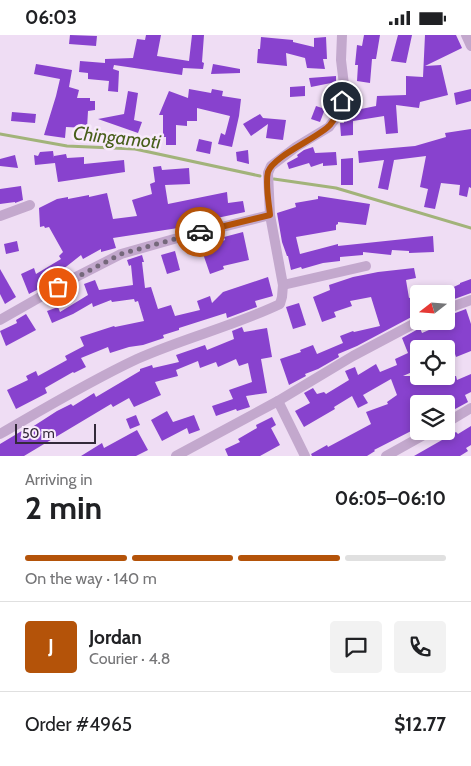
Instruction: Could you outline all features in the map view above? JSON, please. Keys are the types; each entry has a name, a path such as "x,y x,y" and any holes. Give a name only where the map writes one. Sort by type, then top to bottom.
{"street":[{"path":"0,434 84,385 138,359 280,304 283,285 270,215 268,173 271,166 296,147 328,127 336,116 342,101 344,85 341,60 342,35"},
{"path":"466,35 471,46"},
{"path":"0,217 30,205"},
{"path":"0,320 72,279 121,254 270,215"},
{"path":"283,285 366,266"},
{"path":"455,306 471,301"},
{"path":"176,456 278,401 353,356 410,326"},
{"path":"278,401 305,456"},
{"path":"455,418 471,408"},
{"path":"386,456 415,440"}],"building":[{"path":"70,35 97,36 96,46 69,44"},
{"path":"146,35 161,35 157,56 189,61 192,35 204,35 203,69 183,68 182,75 114,65 113,69 119,71 118,92 108,91 109,81 88,79 88,73 79,72 80,61 105,63 105,59 133,58 137,39 145,40"},
{"path":"364,35 380,35 376,59 372,59 370,83 357,81 358,65 355,65 357,45 362,46"},
{"path":"398,35 412,35 406,63 391,61"},
{"path":"425,35 456,35 462,48 425,66 441,65 448,95 420,102 419,108 396,105 398,133 386,134 384,116 353,121 353,135 341,136 340,123 344,123 349,97 355,97 356,110 376,106 377,96 406,95 406,76 423,77"},
{"path":"261,37 293,40 293,42 314,47 314,38 326,37 327,59 323,59 325,69 307,68 305,58 286,53 287,66 257,63"},
{"path":"36,64 72,70 69,87 79,90 77,98 90,98 90,101 95,101 95,110 88,111 87,128 66,127 65,138 44,135 60,79 34,74"},
{"path":"213,64 240,69 240,73 211,74"},
{"path":"336,76 336,82 311,87 309,78"},
{"path":"305,86 305,96 290,97 290,87"},
{"path":"189,89 211,93 212,89 223,91 222,96 241,99 232,147 218,144 221,133 225,135 230,116 197,108 197,121 187,121 187,126 176,125 176,145 166,145 166,137 163,137 163,115 159,115 169,91 188,98"},
{"path":"471,89 471,101 456,105 454,93"},
{"path":"128,91 138,93 134,120 142,122 138,133 98,119 124,114"},
{"path":"316,106 325,109 320,122 311,119"},
{"path":"12,112 36,114 35,123 11,121"},
{"path":"260,114 263,118 286,120 283,140 266,138 268,124 251,136 243,124"},
{"path":"471,129 471,188 469,187 467,197 459,195 460,185 441,183 435,209 424,207 428,189 420,187 426,156 394,160 388,190 378,188 384,160 359,163 358,151 415,146 446,137 445,133"},
{"path":"199,139 212,142 210,154 196,151"},
{"path":"313,147 315,153 336,152 337,165 323,166 323,163 311,167 309,163 289,169 287,163 298,157 297,155 304,150"},
{"path":"248,150 249,164 237,161 236,152"},
{"path":"53,151 54,158 54,156 66,154 67,158 84,157 84,164 124,160 125,172 58,182 55,163 35,165 34,155 38,156 40,152"},
{"path":"15,155 18,168 0,166 0,159"},
{"path":"353,158 353,185 341,185 341,159"},
{"path":"161,166 162,170 189,168 190,184 165,185 168,204 227,192 228,203 243,201 245,212 217,218 217,214 189,216 191,226 113,238 116,248 101,252 101,249 83,259 81,255 62,270 65,275 29,294 21,274 34,268 36,274 61,259 59,256 63,252 49,227 40,227 39,208 57,199 89,195 89,197 107,193 113,219 137,216 132,200 152,194 150,184 155,182 153,167"},
{"path":"21,186 23,200 15,203 0,204 0,189"},
{"path":"318,196 370,204 366,225 338,222 336,230 296,237 300,254 338,244 338,246 433,236 434,252 409,253 409,251 392,250 391,255 363,252 363,255 340,257 340,261 291,270 282,242 277,213 296,207 295,203 318,199"},
{"path":"243,232 249,260 223,266 224,269 210,274 201,248 225,240 224,237"},
{"path":"17,241 19,251 6,254 4,244"},
{"path":"175,251 180,270 167,274 161,255"},
{"path":"142,255 145,288 151,287 158,309 171,305 175,316 200,310 197,301 210,296 212,303 223,292 268,277 273,296 255,301 257,307 227,318 226,313 179,328 179,330 163,335 164,338 143,345 110,353 108,347 81,358 86,367 45,388 47,393 16,409 7,390 28,380 26,376 36,371 38,376 67,360 65,356 84,346 80,337 114,326 144,321 138,301 135,302 134,299 112,302 111,300 93,307 92,303 52,323 47,311 58,307 60,312 88,295 84,284 95,280 99,290 133,285 131,265 129,266 127,260"},
{"path":"414,268 416,278 406,280 410,298 410,318 338,354 339,357 305,374 306,376 289,385 280,359 301,352 300,350 313,345 317,354 343,343 340,336 353,331 380,326 371,297 350,301 352,306 334,312 336,317 322,322 313,297 330,290 329,285 353,277"},
{"path":"0,269 16,297 5,304 0,294"},
{"path":"471,279 471,293 455,299 455,286"},
{"path":"299,303 306,325 293,329 286,307"},
{"path":"466,309 471,324 471,351 456,357 455,340 410,340 410,373 403,376 410,376 410,385 455,385 455,376 457,380 471,374 471,392 465,395 468,402 455,409 455,395 410,395 410,432 374,450 367,456 312,456 311,454 327,445 328,447 371,424 366,412 388,404 387,402 397,395 391,379 363,395 368,403 358,408 352,396 334,407 335,409 304,427 295,411 310,403 304,393 313,388 317,394 324,392 326,394 349,380 345,371 355,367 358,375 376,364 380,372 397,365 395,359 408,353 402,338 416,330 421,330 422,333 429,330 455,330 455,313"},
{"path":"26,314 36,330 6,346 0,331 17,323 16,320"},
{"path":"242,327 244,332 267,328 272,357 261,359 267,393 246,396 250,407 237,411 236,409 216,416 212,406 233,399 229,390 252,382 248,363 239,366 236,359 218,367 216,362 200,368 198,361 176,370 178,376 155,382 161,395 134,407 129,398 113,407 111,404 24,456 0,456 0,444 25,429 26,431 57,411 71,404 73,406 94,393 96,397 140,371 140,369 152,365 153,368 179,362 176,355 205,345 207,350 234,339 232,331"},
{"path":"167,411 173,422 194,415 200,430 189,434 187,428 162,441 151,420"},
{"path":"136,415 140,425 130,429 126,419"},
{"path":"272,417 276,425 271,428 280,445 260,456 228,456 225,449 240,442 238,439 257,428 256,425"},
{"path":"471,426 471,445 466,448 468,451 460,456 414,456 442,440 455,440 455,433 458,434"},
{"path":"137,430 148,450 136,456 81,456 102,443 104,448"}],"waterway":[{"name":"Chingamoti","path":"0,134 67,146 135,149 260,176"},
{"name":"Chingamoti","path":"274,179 336,188 471,228"}],"way so far":[{"path":"58,287 121,254 200,232"}],"route":[{"path":"200,232 270,215 268,173 271,166 296,147 328,127 336,116 342,101"}]}
